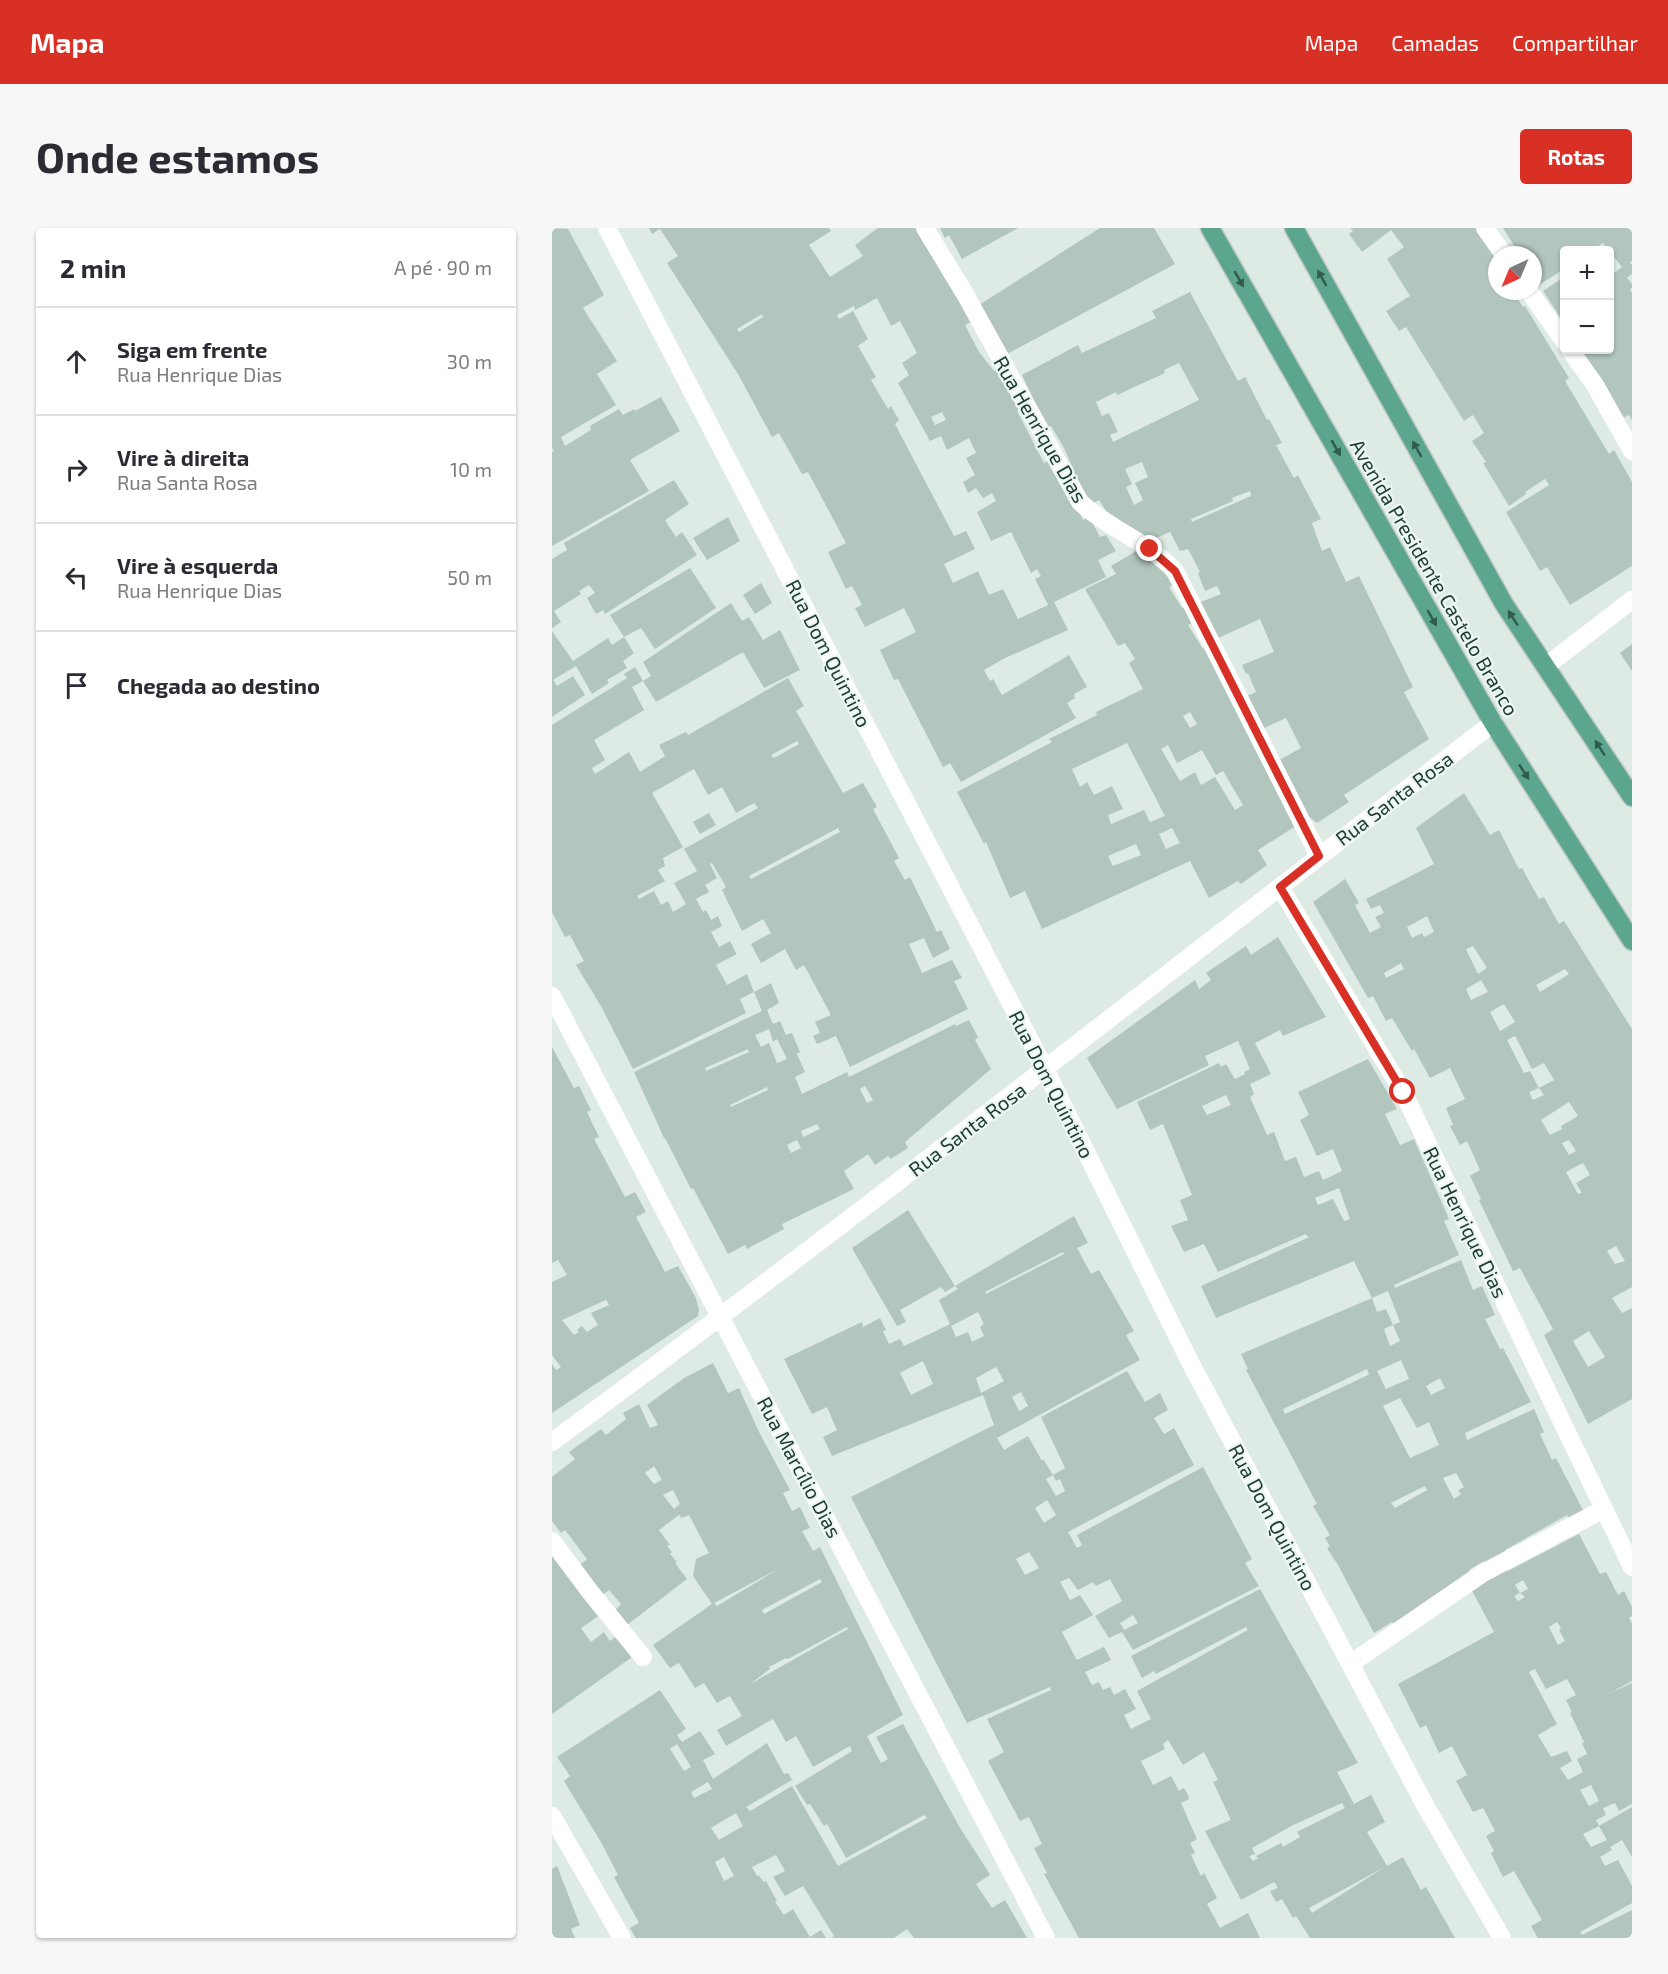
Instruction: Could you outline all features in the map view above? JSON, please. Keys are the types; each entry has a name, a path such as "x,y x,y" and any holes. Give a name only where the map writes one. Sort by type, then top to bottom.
{"main road":[{"name":"Avenida Presidente Castelo Branco","path":"1210,228 1493,723 1632,941"},
{"path":"1294,228 1504,604 1632,796"}],"street":[{"name":"Rua Dom Quintino","path":"607,228 1046,1069 1188,1358 1426,1807 1502,1938"},
{"name":"Rua Henrique Dias","path":"925,228 965,294 1080,502 1150,549 1175,571 1319,856"},
{"path":"1485,228 1498,246"},
{"path":"1535,300 1560,335"},
{"path":"1573,354 1595,385 1632,451"},
{"path":"1546,666 1632,600"},
{"name":"Rua Santa Rosa","path":"552,1442 721,1317 1046,1069 1493,723"},
{"name":"Rua Henrique Dias","path":"1280,887 1403,1092 1632,1567"},
{"name":"Rua Marcílio Dias","path":"552,996 1046,1938"},
{"path":"1350,1664 1483,1573 1604,1509"},
{"path":"552,1540 643,1657"},
{"path":"552,1816 622,1938"}],"building":[{"path":"552,228 568,229 604,295 583,308 617,361 597,374 616,405 561,437 565,446 591,430 590,426 619,409 623,415 661,397 680,431 630,460 649,491 552,546 552,452 554,451 552,448"},
{"path":"649,228 829,228 831,231 809,245 830,277 863,256 855,245 878,228 921,228 973,321 965,325 979,352 994,371 1001,367 1025,407 1017,411 1044,463 1052,459 1083,520 1089,516 1100,537 1106,535 1116,551 1098,560 1106,577 1054,602 1068,630 984,670 990,681 993,679 1002,695 1069,655 1087,687 1074,694 1075,698 1067,703 1076,718 961,782 950,763 943,767 898,679 894,680 880,650 916,632 904,608 865,627 855,608 862,605 852,586 846,589 828,552 846,543 808,472 802,474 779,433 772,437 738,374 667,263 678,256 660,229 652,234","holes":["877,298 891,326 900,321 917,353 902,363 909,375 898,383 930,441 941,436 947,450 969,438 976,453 966,458 975,475 963,482 968,493 976,488 983,498 992,493 996,501 977,512 991,541 1011,532 1031,573 1037,569 1041,576 1035,579 1048,605 1018,619 1003,589 989,595 978,571 953,583 944,564 975,549 966,531 954,536 895,424 899,420 891,406 888,409 871,380 876,377 858,346 868,339 853,311 839,319 837,315 854,306 855,310","762,314 763,317 739,332 737,329","942,412 946,420 935,425 931,417"]},
{"path":"940,228 1018,228 962,259 949,235 945,238"},
{"path":"1100,228 1154,228 1175,264 1007,354 979,305"},
{"path":"1350,228 1476,228 1490,246 1488,246 1488,300 1519,300 1523,307 1525,306 1569,378 1565,381 1609,454 1614,450 1632,482 1632,566 1570,605 1547,567 1540,571 1506,512 1549,485 1545,479 1509,506 1472,441 1484,433 1473,415 1464,421 1406,327 1399,331 1386,311 1410,296 1387,259 1404,247 1391,230 1362,252 1349,234 1353,231"},
{"path":"1503,228 1632,228 1632,261 1630,262 1632,274 1627,278 1632,284 1630,289 1632,294 1632,420 1629,415 1621,419 1579,354 1614,354 1614,273 1622,267 1614,257 1614,246 1605,246 1603,243 1598,246 1560,246 1560,272 1542,283 1542,246 1514,246"},
{"path":"1560,280 1560,317 1543,291"},
{"path":"1190,292 1238,381 1245,377 1267,420 1269,419 1282,443 1276,445 1294,478 1298,475 1321,519 1312,523 1322,551 1330,547 1346,582 1359,576 1413,687 1404,692 1429,739 1344,795 1349,802 1317,823 1303,812 1274,763 1301,748 1286,718 1262,729 1247,696 1256,692 1242,665 1274,652 1260,619 1218,638 1201,602 1221,594 1217,586 1205,591 1198,573 1200,572 1188,549 1180,551 1170,532 1147,542 1112,520 1099,500 1088,506 1067,466 1071,464 1063,446 1051,426 1047,428 1022,375 1078,345 1082,353 1156,318 1152,311","holes":["1179,363 1199,400 1113,442 1110,435 1118,432 1109,413 1102,416 1096,402 1165,373 1164,370","1142,462 1148,477 1135,483 1143,500 1134,505 1126,487 1132,484 1125,469","1250,491 1251,496 1192,522 1191,519 1233,501 1232,498"]},
{"path":"674,480 689,504 665,520 676,537 682,532 697,555 605,614 603,610 596,614 587,598 595,593 589,585 579,591 581,594 554,611 561,622 552,628 552,559 567,550 564,543"},
{"path":"728,517 740,541 707,560 693,538"},
{"path":"1138,550 1159,564 1173,585 1169,587 1194,622 1188,625 1203,649 1208,645 1299,824 1258,850 1267,865 1241,884 1238,881 1209,898 1190,861 1042,929 1025,891 1010,898 986,842 984,844 957,792 1052,742 1049,739 1097,715 1096,712 1143,689 1129,663 1135,659 1125,643 1118,646 1085,589 1116,574 1111,566","holes":["1190,712 1197,724 1190,728 1183,716","1127,743 1165,816 1150,822 1144,810 1111,824 1108,815 1123,809 1112,786 1094,795 1087,782 1080,787 1072,769","1168,745 1177,763 1202,750 1216,775 1223,771 1243,805 1235,810 1215,777 1201,785 1195,772 1180,781 1161,749","1172,828 1180,843 1166,849 1159,834","1136,844 1141,855 1113,866 1108,856"]},
{"path":"690,568 716,608 655,649 641,628 624,637 610,615"},
{"path":"761,583 772,603 755,614 743,595"},
{"path":"731,603 742,621 749,617 763,640 780,630 800,670 764,688 743,652 656,702 643,681 651,676 643,662"},
{"path":"552,631 573,661 608,638 612,645 624,637 634,653 623,661 627,668 607,680 609,683 592,694 576,666 553,680 557,686 573,676 585,695 552,717"},
{"path":"1632,644 1632,671 1620,653"},
{"path":"635,667 643,681 632,687 644,710 594,740 605,760 592,768 595,774 629,752 640,772 665,756 659,745 686,732 688,735 788,678 804,706 796,711 843,793 863,783 877,807 873,809 899,858 894,861 905,880 910,877 937,932 941,930 950,949 933,958 924,938 909,944 922,973 952,960 962,978 954,981 968,1009 850,1067 836,1036 817,1044 813,1036 820,1033 815,1022 831,1015 804,965 796,970 785,949 761,963 751,944 771,933 763,919 742,931 722,890 726,887 712,863 710,864 717,878 705,885 709,892 696,899 703,912 706,910 711,920 718,916 722,926 711,932 719,947 730,941 737,954 716,965 727,985 747,974 754,992 740,999 746,1013 633,1069 602,1008 576,965 584,961 570,935 565,937 552,912 552,725 627,678 624,674","holes":["797,741 799,744 774,758 771,755","694,769 708,795 722,787 736,813 754,803 758,808 684,849 697,871 674,883 686,904 673,912 668,901 661,905 654,891 639,899 637,896 665,881 658,870 665,866 663,858 683,847 652,793","838,828 840,832 751,879 749,876"]},
{"path":"1464,793 1490,835 1499,830 1519,869 1522,868 1539,899 1544,897 1559,924 1564,921 1632,1029 1632,1287 1612,1298 1622,1313 1632,1308 1632,1399 1588,1424 1544,1335 1553,1329 1520,1268 1513,1271 1479,1200 1481,1199 1470,1176 1480,1170 1467,1141 1460,1145 1450,1126 1453,1125 1446,1108 1465,1099 1450,1068 1430,1078 1414,1049 1412,1051 1392,1018 1386,1021 1373,996 1368,998 1313,902 1345,879 1359,903 1355,905 1370,933 1381,927 1375,917 1384,913 1380,905 1371,909 1366,899 1434,864 1416,828","holes":["1427,916 1434,932 1424,937 1422,933 1412,938 1407,927","1473,946 1487,968 1478,974 1466,949","1401,963 1404,969 1386,978 1384,973","1565,969 1569,974 1540,992 1536,985","1481,980 1488,992 1471,1000 1466,989","1504,1004 1515,1022 1500,1031 1490,1012","1515,1036 1532,1069 1544,1063 1554,1080 1539,1088 1530,1071 1524,1073 1507,1040","1539,1088 1544,1095 1533,1100 1529,1092","1569,1102 1578,1116 1561,1126 1562,1129 1550,1135 1541,1120","1569,1140 1576,1151 1569,1155 1562,1143","1583,1163 1590,1175 1576,1183 1582,1193 1578,1194 1566,1172","1616,1246 1625,1261 1615,1264 1607,1251","1589,1331 1605,1357 1588,1367 1573,1341"]},
{"path":"709,813 716,825 700,834 693,822"},
{"path":"1278,937 1326,1017 1283,1036 1280,1030 1255,1043 1271,1074 1250,1084 1254,1094 1250,1097 1267,1135 1274,1132 1285,1161 1296,1157 1304,1177 1319,1171 1323,1180 1342,1171 1333,1149 1317,1156 1300,1120 1309,1115 1298,1092 1368,1059 1397,1109 1385,1114 1400,1145 1414,1139 1449,1219 1444,1221 1459,1255 1394,1285 1395,1288 1461,1260 1473,1290 1482,1286 1495,1315 1485,1319 1531,1402 1465,1433 1467,1440 1534,1409 1544,1432 1540,1434 1552,1460 1556,1458 1583,1510 1569,1518 1567,1515 1505,1550 1506,1554 1486,1566 1484,1561 1469,1570 1471,1574 1395,1625 1392,1622 1374,1633 1327,1548 1330,1547 1325,1538 1330,1535 1313,1506 1317,1504 1246,1370 1248,1369 1241,1354 1372,1298 1354,1261 1216,1318 1201,1286 1316,1234 1308,1237 1306,1234 1218,1272 1204,1244 1184,1252 1171,1226 1188,1220 1180,1200 1192,1195 1163,1124 1150,1130 1137,1102 1219,1063 1221,1067 1226,1064 1235,1079 1245,1074 1244,1072 1250,1069 1238,1041 1205,1056 1209,1065 1117,1109 1087,1058 1195,980 1199,989 1211,980 1206,973 1246,946 1251,955","holes":["1226,1095 1231,1105 1207,1115 1202,1106","1339,1188 1350,1219 1344,1221 1333,1199 1318,1205 1315,1198","1388,1291 1400,1322 1393,1325 1386,1309 1377,1312 1372,1298","1393,1325 1400,1341 1390,1346 1384,1329","1401,1360 1409,1379 1386,1389 1377,1371","1367,1369 1369,1374 1366,1376 1285,1414 1283,1409","1440,1378 1445,1388 1431,1395 1426,1386","1400,1398 1417,1428 1429,1422 1439,1445 1410,1458 1383,1406","1456,1473 1464,1487 1458,1490 1461,1494 1454,1499 1443,1478","1425,1486 1427,1490 1395,1508 1391,1503"]},
{"path":"771,983 779,1003 767,1010 773,1024 780,1021 786,1035 792,1033 800,1052 797,1054 805,1072 795,1077 802,1094 847,1072 849,1077 955,1024 956,1026 969,1020 978,1037 975,1040 991,1069 905,1142 908,1148 891,1159 888,1156 875,1165 868,1154 844,1171 854,1189 782,1224 784,1229 747,1249 745,1245 728,1254 664,1138 634,1072 762,1011 754,992","holes":["769,1029 773,1042 777,1039 787,1059 777,1063 769,1043 761,1047 755,1035","748,1049 749,1052 706,1071 705,1068","865,1086 873,1100 867,1103 860,1089","767,1087 768,1090 731,1107 730,1105","817,1124 820,1129 803,1137 801,1131","797,1140 801,1148 791,1153 787,1145"]},
{"path":"552,1047 574,1088 579,1086 591,1110 587,1112 599,1137 594,1139 625,1197 635,1192 646,1212 636,1217 665,1272 678,1266 696,1298 698,1316 552,1413 552,1364 556,1370 561,1367 552,1355 552,1282 567,1275 558,1260 552,1263","holes":["606,1300 609,1305 591,1313 598,1325 587,1332 582,1326 574,1335 562,1320"]},
{"path":"908,1210 955,1286 945,1292 941,1287 900,1310 906,1322 897,1326 852,1248"},
{"path":"1074,1216 1088,1243 1077,1248 1091,1274 1099,1270 1134,1331 1126,1335 1140,1360 997,1438 1004,1450 1028,1436 1042,1461 1043,1459 1053,1475 1065,1468 1041,1417 1127,1371 1145,1402 1160,1393 1168,1410 1154,1418 1164,1434 1174,1428 1194,1465 1068,1532 1077,1548 1082,1545 1077,1535 1203,1467 1252,1559 1245,1563 1259,1586 1133,1650 1122,1632 1109,1638 1095,1616 1122,1601 1110,1579 1096,1586 1093,1582 1078,1590 1069,1578 1060,1582 1070,1600 1080,1595 1093,1615 1062,1632 1072,1651 1077,1660 1104,1647 1111,1660 1085,1672 1092,1685 1099,1682 1103,1690 1110,1687 1114,1695 1125,1689 1136,1709 1124,1715 1131,1729 1151,1719 1137,1691 1248,1630 1246,1627 1156,1674 1154,1671 1142,1678 1131,1656 1260,1589 1358,1763 1337,1772 1354,1804 1371,1795 1385,1822 1367,1832 1387,1866 1403,1857 1421,1890 1426,1887 1455,1938 1310,1938 1296,1916 1293,1918 1282,1899 1276,1902 1270,1891 1278,1888 1274,1882 1241,1900 1205,1831 1231,1820 1213,1782 1218,1780 1204,1752 1183,1765 1168,1740 1163,1744 1165,1749 1141,1761 1153,1785 1171,1776 1179,1791 1184,1788 1188,1795 1189,1799 1181,1803 1197,1839 1190,1843 1195,1853 1191,1855 1201,1876 1204,1873 1217,1898 1207,1904 1220,1928 1248,1913 1260,1938 1079,1938 1044,1874 1047,1873 1034,1848 1042,1844 1029,1817 1020,1821 988,1761 1004,1752 987,1719 1051,1690 1050,1687 967,1723 851,1497 994,1425 983,1395 832,1456 823,1437 837,1430 827,1407 812,1414 784,1359 862,1322 863,1327 880,1318 889,1344 900,1339 904,1346 936,1331 950,1324 939,1300 958,1289 955,1286","holes":["1063,1252 1064,1254 986,1294 985,1292","978,1312 984,1324 980,1327 984,1336 972,1342 968,1332 956,1337 951,1326","923,1361 933,1384 911,1395 900,1373","996,1367 1004,1381 981,1393 976,1378","1021,1392 1028,1406 1019,1411 1012,1397","1053,1475 1056,1481 1060,1479 1065,1491 1056,1496 1046,1479","1047,1500 1056,1515 1044,1523 1035,1508","1029,1552 1039,1568 1025,1575 1016,1559","1133,1615 1138,1623 1124,1630 1120,1623","1342,1803 1345,1808 1297,1832 1300,1837 1283,1847 1281,1843 1256,1856 1258,1858 1253,1861 1249,1856 1255,1854 1252,1848 1293,1825","1385,1867 1312,1913 1309,1908"]},
{"path":"713,1363 728,1393 739,1388 790,1490 783,1493 792,1511 800,1507 810,1528 802,1531 813,1551 820,1547 903,1715 867,1736 881,1763 888,1759 876,1737 903,1724 959,1826 990,1875 976,1884 992,1908 1005,1900 1027,1938 914,1938 907,1929 894,1938 831,1938 834,1936 803,1886 785,1896 773,1877 785,1871 776,1855 752,1867 757,1876 764,1882 766,1881 777,1901 775,1902 784,1915 793,1909 810,1937 821,1930 826,1938 636,1938 630,1928 639,1923 614,1877 618,1875 601,1842 564,1781 570,1776 557,1757 660,1690 686,1729 677,1735 682,1742 700,1731 715,1754 703,1760 713,1779 767,1743 784,1774 788,1773 792,1780 746,1807 750,1811 792,1786 838,1866 927,1818 924,1815 846,1858 827,1824 824,1826 795,1786 852,1751 850,1746 813,1767 796,1736 786,1742 773,1719 726,1746 717,1730 742,1716 730,1696 717,1703 704,1683 695,1688 679,1663 670,1668 653,1645 712,1604 693,1576 696,1559 709,1553 689,1515 682,1518 679,1515 659,1530 670,1545 667,1546 677,1562 675,1563 687,1579 627,1625 614,1611 621,1604 609,1590 601,1596 578,1566 587,1559 565,1530 561,1533 552,1521 552,1477 575,1459 569,1452 601,1429 606,1435 626,1419 623,1413 639,1404 650,1428 658,1425 647,1405 684,1378","holes":["654,1466 662,1480 654,1484 645,1473","673,1490 680,1504 674,1509 663,1495","780,1568 717,1606 714,1603","820,1579 822,1582 764,1614 762,1610","847,1627 848,1629 750,1684 770,1669 769,1667","677,1744 691,1767 684,1771 670,1749","708,1782 712,1789 694,1798 691,1792","736,1813 743,1826 719,1840 711,1828","724,1857 734,1876 724,1881 715,1862"]},
{"path":"1579,1534 1600,1574 1606,1572 1618,1595 1624,1591 1632,1607 1632,1616 1629,1618 1632,1624 1632,1681 1610,1693 1632,1683 1632,1804 1619,1811 1615,1803 1603,1808 1606,1815 1596,1820 1599,1826 1632,1807 1632,1857 1622,1840 1600,1857 1605,1866 1618,1860 1632,1886 1632,1903 1580,1932 1582,1935 1632,1910 1632,1938 1538,1938 1531,1926 1542,1920 1514,1871 1503,1877 1491,1853 1494,1851 1486,1836 1495,1831 1483,1808 1473,1812 1456,1781 1467,1775 1452,1746 1439,1753 1426,1725 1420,1728 1398,1684 1494,1632 1470,1587 1506,1568 1508,1571","holes":["1523,1580 1528,1589 1520,1593 1515,1585","1520,1593 1525,1597 1518,1601 1514,1596","1557,1622 1565,1641 1558,1645 1549,1627","1535,1669 1546,1689 1567,1679 1576,1695 1566,1700 1587,1754 1577,1759 1583,1772 1568,1780 1560,1768 1572,1761 1567,1751 1551,1757 1538,1735 1557,1724 1529,1672","1591,1785 1599,1801 1589,1806 1580,1790","1599,1826 1607,1840 1591,1847 1583,1834"]},
{"path":"552,1546 600,1615 581,1628 591,1642 604,1632 610,1641 619,1634 635,1655 552,1714"},
{"path":"557,1866 580,1925 571,1929 575,1938 552,1938 552,1869"}],"route":[{"path":"1150,549 1175,571 1319,856 1280,887 1403,1092"}]}
